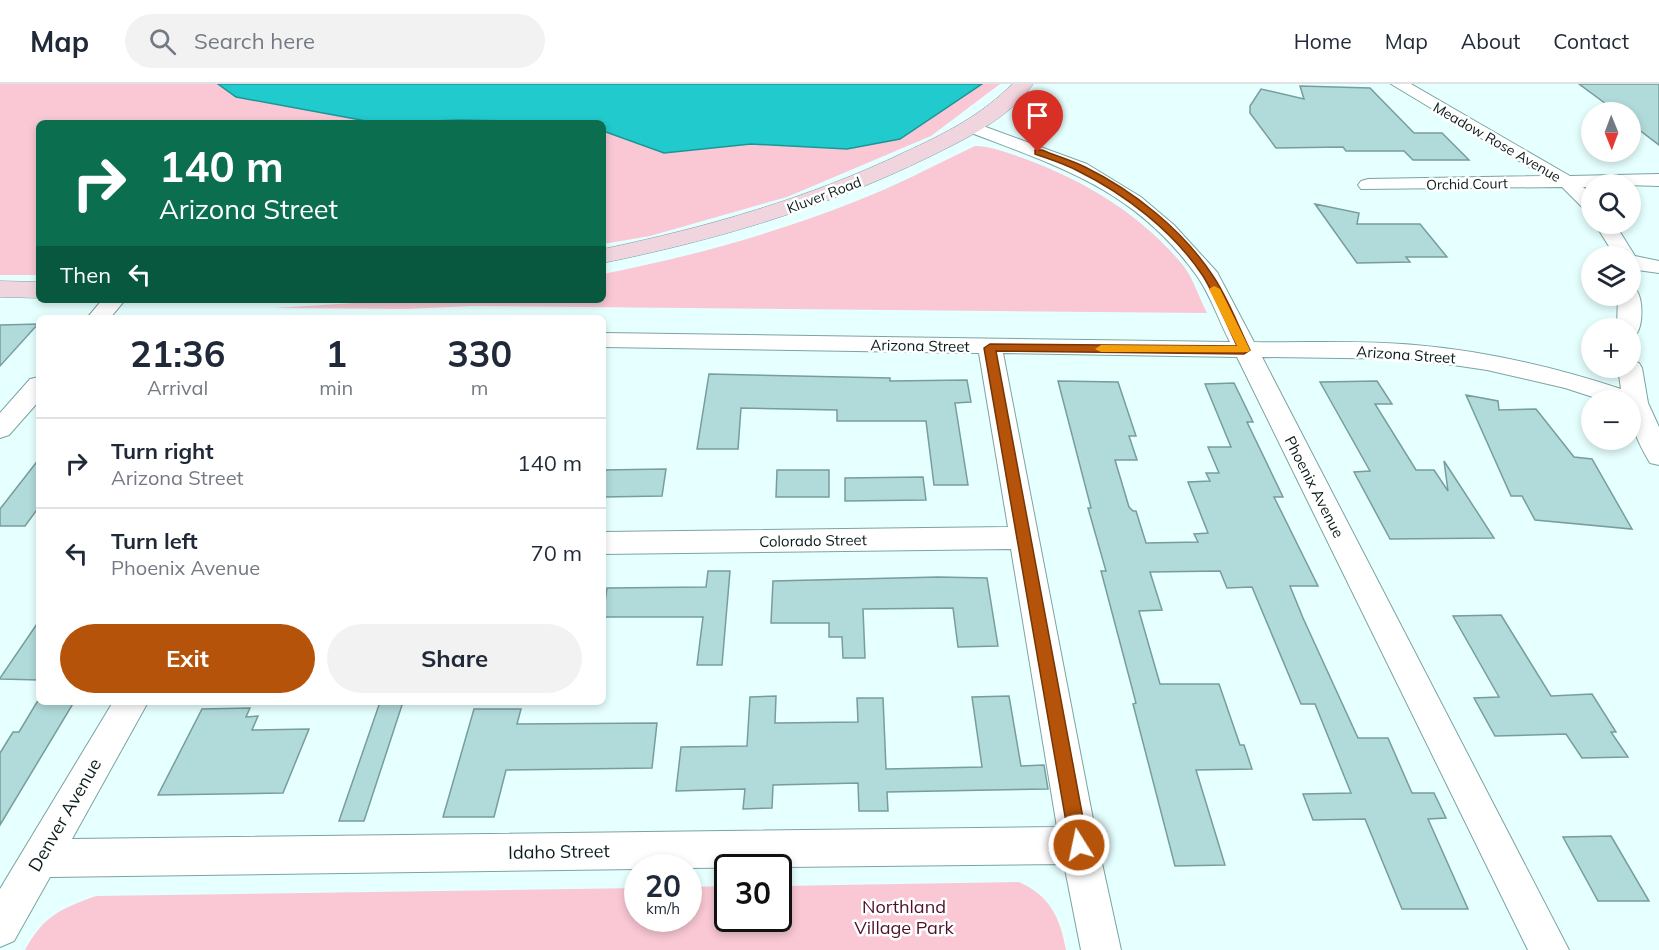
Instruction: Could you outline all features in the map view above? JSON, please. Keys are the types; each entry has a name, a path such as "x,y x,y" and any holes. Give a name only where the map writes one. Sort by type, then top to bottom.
{"street":[{"name":"Kluver Road","path":"606,255 698,235 771,215 843,189 972,127 1023,84"},
{"name":"Meadow Rose Avenue","path":"1399,84 1567,182 1581,195"},
{"name":"Phoenix Avenue","path":"972,127 1081,168 1124,195 1160,221 1190,252 1209,277 1549,950"},
{"name":"Orchid Court","path":"1368,185 1659,180"},
{"path":"1641,264 1659,267"},
{"path":"0,289 36,290"},
{"path":"101,315 111,303"},
{"name":"Arizona Street","path":"606,340 990,348 1413,352 1487,362 1571,381 1597,390"},
{"path":"990,348 1079,845 1101,950"},
{"path":"0,429 36,388"},
{"name":"Arizona Street","path":"1641,406 1659,414"},
{"path":"1641,421 1659,456"},
{"name":"Colorado Street","path":"606,543 1023,538"},
{"name":"Denver Avenue","path":"0,927 129,705"},
{"name":"Idaho Street","path":"40,858 1079,845"}],"green space":[{"path":"0,84 218,84 236,97 361,120 36,120 36,275 0,275"},
{"path":"982,84 1000,84 931,136 787,197 650,236 606,243 606,132 664,153 751,144 847,149 900,139"},
{"path":"975,146 999,150 1023,158 1089,188 1110,200 1148,229 1186,269 1207,313 471,306 406,309 273,308 355,303 606,303 606,273 699,252 762,234 885,189"},
{"name":"Northland Village Park","path":"1019,882 1039,894 1052,909 1057,918 1066,950 25,950 39,929 54,915 96,896 624,888 624,932 702,932 702,887 714,886 714,932 792,932 792,886"}],"water":[{"path":"218,84 982,84 900,139 847,149 751,144 664,153 606,132 606,120 361,120 236,97"}],"building":[{"path":"1579,84 1659,84 1659,145 1641,131 1641,102 1603,102"},
{"path":"1300,86 1370,88 1414,133 1442,133 1469,160 1413,160 1404,151 1346,151 1343,147 1276,148 1250,113 1250,106 1261,89 1304,99"},
{"path":"1315,204 1359,213 1357,224 1420,224 1447,257 1406,257 1410,262 1357,263"},
{"path":"36,324 0,366 0,325"},
{"path":"709,374 890,378 890,381 967,380 971,402 955,403 968,485 934,485 926,421 837,421 837,410 741,408 738,449 697,449"},
{"path":"1058,381 1118,382 1136,436 1129,436 1137,460 1115,460 1129,507 1136,511 1146,543 1198,542 1194,534 1208,533 1188,482 1210,481 1206,473 1219,473 1208,447 1231,447 1205,384 1234,383 1253,422 1247,422 1283,497 1274,497 1318,586 1290,586 1303,618 1358,738 1388,738 1412,793 1434,793 1446,818 1428,819 1468,909 1402,909 1365,819 1313,820 1303,794 1351,793 1315,704 1301,704 1252,587 1227,588 1220,571 1150,572 1162,610 1139,611 1160,684 1219,684 1240,745 1244,745 1252,769 1196,770 1225,865 1175,866 1133,704 1136,703 1101,571 1106,571 1088,508 1091,508"},
{"path":"1377,381 1392,404 1375,404 1416,470 1434,470 1448,491 1444,461 1494,538 1390,539 1354,472 1370,471 1320,382"},
{"path":"1466,395 1498,401 1499,410 1536,409 1574,457 1592,459 1632,529 1535,520 1522,496 1511,496"},
{"path":"36,463 36,511 25,526 0,526 0,509"},
{"path":"666,469 662,496 606,497 606,470"},
{"path":"777,470 829,470 829,497 776,497"},
{"path":"923,477 926,500 845,501 845,478"},
{"path":"708,571 730,571 722,665 697,665 703,617 606,617 607,588 706,587"},
{"path":"987,578 998,646 958,647 953,608 863,609 865,658 843,658 842,637 829,637 829,623 771,623 773,581"},
{"path":"1501,615 1551,696 1592,694 1616,732 1611,732 1628,757 1582,758 1566,734 1495,736 1474,698 1499,697 1453,616"},
{"path":"36,625 36,680 0,678"},
{"path":"776,696 775,723 858,722 857,698 883,698 886,769 982,767 972,697 1009,696 1021,766 1044,765 1048,789 887,792 888,811 859,811 858,783 773,785 772,808 743,809 745,789 676,791 681,747 747,746 750,697"},
{"path":"36,704 72,705 0,825 0,753 13,732 19,732"},
{"path":"379,705 402,705 364,821 339,821"},
{"path":"250,708 246,717 258,716 252,730 309,729 283,793 158,795 202,709"},
{"path":"474,709 521,709 517,724 657,723 652,768 506,770 494,817 443,817"},
{"path":"1611,836 1649,901 1598,901 1563,837"}],"slow traffic":[{"path":"1101,349 1244,350 1214,289"}],"route":[{"path":"1038,152 1081,168 1160,221 1190,252 1209,277 1244,350 990,348 1079,845"}]}
